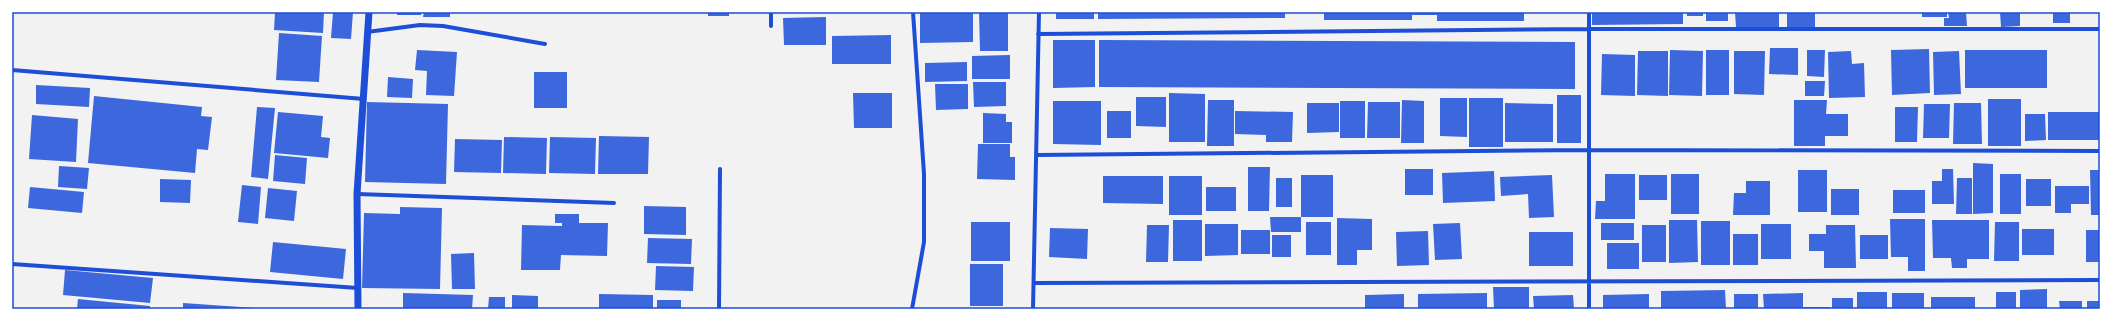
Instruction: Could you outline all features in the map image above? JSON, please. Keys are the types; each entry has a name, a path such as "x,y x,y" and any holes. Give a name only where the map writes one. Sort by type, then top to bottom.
{"street":[{"path":"358,309 357,194 369,12"},
{"path":"771,12 771,26"},
{"path":"912,309 924,242 924,174 913,12"},
{"path":"1033,309 1039,12"},
{"path":"1589,12 1589,309"},
{"path":"367,32 420,25 443,26 545,44"},
{"path":"1038,34 1589,29 2100,29"},
{"path":"12,70 364,99"},
{"path":"1036,155 1588,150 2100,151"},
{"path":"719,309 720,169"},
{"path":"357,194 614,203"},
{"path":"12,264 358,288"},
{"path":"1034,283 2100,280"}],"building":[{"path":"275,12 324,12 323,33 274,30"},
{"path":"333,12 353,12 351,39 331,38"},
{"path":"397,12 421,12 421,15 397,15"},
{"path":"424,12 450,12 450,17 423,17"},
{"path":"708,12 729,12 729,16 708,16"},
{"path":"920,12 973,12 973,42 920,43"},
{"path":"979,12 1008,12 1008,51 980,51"},
{"path":"1056,12 1094,12 1094,19 1056,19"},
{"path":"1098,12 1285,12 1285,18 1098,19"},
{"path":"1324,12 1524,12 1524,21 1437,21 1437,15 1412,15 1412,20 1324,20"},
{"path":"1592,12 1683,12 1683,24 1592,25"},
{"path":"1687,12 1703,12 1703,16 1687,16"},
{"path":"1706,12 1728,12 1728,21 1706,21"},
{"path":"1735,12 1779,12 1779,27 1736,27"},
{"path":"1787,12 1815,12 1815,27 1787,27"},
{"path":"1922,12 1947,12 1947,17 1922,17"},
{"path":"1948,12 1966,12 1967,26 1944,26 1944,18 1949,18"},
{"path":"2000,12 2020,12 2020,26 2001,27"},
{"path":"2053,12 2070,12 2070,23 2053,23"},
{"path":"826,17 826,45 784,45 783,18"},
{"path":"279,33 322,36 319,82 276,80"},
{"path":"891,35 891,64 832,64 832,36"},
{"path":"1053,40 1095,40 1095,87 1053,88"},
{"path":"1099,40 1575,42 1575,89 1099,87"},
{"path":"1770,48 1798,48 1798,75 1769,74"},
{"path":"1929,49 1930,93 1892,95 1891,50"},
{"path":"417,50 457,52 454,96 426,95 427,71 415,70"},
{"path":"1670,50 1703,51 1702,96 1669,95"},
{"path":"1706,50 1729,50 1729,95 1706,95"},
{"path":"1807,50 1825,50 1824,77 1807,76"},
{"path":"1965,50 2047,50 2047,88 1965,88"},
{"path":"1638,51 1668,51 1668,96 1637,95"},
{"path":"1734,51 1765,51 1764,95 1734,94"},
{"path":"1851,51 1852,64 1864,63 1865,97 1829,98 1828,52"},
{"path":"1959,51 1961,94 1934,95 1933,52"},
{"path":"1602,54 1635,55 1635,96 1601,95"},
{"path":"1010,55 1010,79 972,79 972,56"},
{"path":"967,62 967,81 925,82 925,63"},
{"path":"534,72 567,72 567,108 534,108"},
{"path":"388,77 413,79 412,98 387,97"},
{"path":"1805,81 1825,81 1824,96 1805,96"},
{"path":"973,82 1006,82 1006,106 974,107"},
{"path":"935,84 968,84 968,109 936,110"},
{"path":"36,85 90,88 89,107 36,104"},
{"path":"853,93 892,93 892,128 854,128"},
{"path":"1169,93 1205,94 1205,142 1169,142"},
{"path":"1557,95 1581,95 1581,143 1557,143"},
{"path":"94,96 202,107 201,116 212,117 208,150 197,149 195,173 88,163"},
{"path":"1136,97 1166,97 1166,127 1136,126"},
{"path":"1440,98 1467,98 1467,137 1440,136"},
{"path":"1469,98 1503,98 1503,147 1469,147"},
{"path":"1988,99 2021,99 2021,146 1988,146"},
{"path":"1208,100 1234,100 1234,146 1207,146"},
{"path":"1402,100 1424,101 1424,143 1401,143"},
{"path":"1794,100 1827,100 1826,114 1848,114 1848,136 1825,136 1825,146 1794,146"},
{"path":"1053,101 1101,101 1101,145 1053,144"},
{"path":"1340,101 1365,101 1365,138 1340,138"},
{"path":"367,102 448,104 446,184 365,182"},
{"path":"1368,102 1400,102 1400,138 1367,138"},
{"path":"1307,103 1339,103 1339,132 1307,133"},
{"path":"1505,103 1553,104 1553,142 1505,142"},
{"path":"1954,103 1981,103 1982,144 1953,144"},
{"path":"1924,104 1950,104 1949,138 1923,138"},
{"path":"257,107 275,108 268,179 251,177"},
{"path":"1895,107 1918,107 1917,142 1895,142"},
{"path":"1107,111 1131,111 1131,138 1107,138"},
{"path":"1235,111 1293,112 1292,142 1266,142 1266,135 1235,134"},
{"path":"278,112 323,116 321,137 330,138 328,158 274,153"},
{"path":"2048,112 2100,112 2100,140 2048,140"},
{"path":"983,113 1006,114 1006,122 1012,122 1012,143 983,143"},
{"path":"2025,114 2045,114 2046,140 2025,141"},
{"path":"32,115 78,119 76,162 29,159"},
{"path":"599,136 649,137 648,174 598,174"},
{"path":"504,137 547,138 546,174 503,173"},
{"path":"550,137 596,138 595,174 549,173"},
{"path":"455,139 502,140 501,173 454,172"},
{"path":"978,144 1010,144 1010,157 1015,157 1015,180 977,179"},
{"path":"275,155 307,158 305,184 273,181"},
{"path":"1973,163 1993,164 1993,213 1973,214"},
{"path":"59,166 89,168 87,189 58,187"},
{"path":"1248,167 1270,167 1269,211 1248,211"},
{"path":"1405,169 1433,169 1433,195 1405,195"},
{"path":"1942,169 1953,169 1954,204 1932,204 1932,181 1942,181"},
{"path":"1798,170 1827,170 1827,212 1798,212"},
{"path":"2090,170 2100,170 2100,215 2091,215"},
{"path":"1494,171 1495,201 1443,203 1442,173"},
{"path":"1605,174 1635,174 1635,219 1595,219 1596,201 1605,201"},
{"path":"1671,174 1699,174 1699,214 1671,214"},
{"path":"2000,174 2021,174 2021,214 2000,214"},
{"path":"1301,175 1333,175 1333,217 1301,217"},
{"path":"1552,175 1554,217 1529,218 1528,194 1501,196 1500,177"},
{"path":"1639,175 1667,175 1667,200 1639,200"},
{"path":"1103,176 1163,176 1163,204 1103,203"},
{"path":"1169,176 1202,176 1202,215 1169,215"},
{"path":"1276,178 1292,178 1292,207 1276,207"},
{"path":"1957,178 1972,178 1972,214 1956,214"},
{"path":"160,179 191,180 190,203 160,202"},
{"path":"2026,179 2051,179 2051,206 2026,206"},
{"path":"1746,181 1770,181 1770,215 1733,215 1734,193 1746,193"},
{"path":"242,185 261,187 258,224 238,222"},
{"path":"2055,186 2089,186 2089,204 2071,204 2071,213 2055,213"},
{"path":"30,187 84,192 82,213 28,208"},
{"path":"1206,187 1236,187 1236,211 1206,211"},
{"path":"268,188 297,191 294,221 265,218"},
{"path":"1831,189 1859,189 1859,215 1831,215"},
{"path":"1893,190 1925,190 1925,213 1893,213"},
{"path":"644,206 686,207 686,235 644,234"},
{"path":"400,207 442,208 440,289 362,288 364,213 400,214"},
{"path":"555,214 579,214 579,223 608,223 607,256 561,255 560,270 521,270 522,225 562,226 562,223 555,223"},
{"path":"1270,217 1301,217 1301,232 1271,232"},
{"path":"1337,218 1372,219 1372,250 1357,250 1357,265 1337,265"},
{"path":"1890,219 1925,219 1925,271 1908,271 1908,257 1891,257"},
{"path":"1173,220 1202,220 1202,261 1173,261"},
{"path":"1669,220 1697,220 1698,262 1669,263"},
{"path":"1932,220 1989,220 1989,259 1967,259 1967,268 1952,268 1951,258 1933,258"},
{"path":"1701,221 1730,221 1730,265 1701,265"},
{"path":"971,222 1010,222 1010,261 971,261"},
{"path":"1306,222 1331,222 1331,255 1306,255"},
{"path":"1995,222 2019,222 2019,261 1994,261"},
{"path":"1460,223 1462,259 1435,260 1433,224"},
{"path":"1601,223 1634,223 1634,240 1601,240"},
{"path":"1205,224 1238,224 1238,255 1205,256"},
{"path":"1761,224 1791,224 1791,259 1761,259"},
{"path":"1147,225 1169,225 1168,262 1146,262"},
{"path":"1642,225 1666,225 1666,262 1642,262"},
{"path":"1826,225 1855,225 1856,268 1824,268 1824,251 1809,251 1809,234 1826,234"},
{"path":"1050,228 1088,229 1087,259 1049,257"},
{"path":"2022,229 2054,229 2054,255 2022,255"},
{"path":"1241,230 1270,230 1270,254 1241,254"},
{"path":"2086,230 2100,230 2100,262 2086,262"},
{"path":"1428,231 1429,265 1397,266 1396,232"},
{"path":"1529,232 1573,232 1573,266 1529,266"},
{"path":"1733,234 1758,234 1758,265 1733,265"},
{"path":"1272,235 1291,235 1291,257 1272,257"},
{"path":"1860,235 1888,235 1888,259 1860,259"},
{"path":"648,238 692,239 691,264 647,263"},
{"path":"273,242 346,249 343,279 270,272"},
{"path":"1607,243 1639,243 1639,269 1607,269"},
{"path":"474,253 475,289 452,289 451,254"},
{"path":"970,264 1003,264 1003,306 970,306"},
{"path":"656,266 694,267 693,291 655,290"},
{"path":"65,270 153,278 150,303 63,295"},
{"path":"1493,287 1529,287 1529,309 1494,309"},
{"path":"2047,289 2047,309 2020,309 2020,290"},
{"path":"1725,290 1726,309 1661,309 1661,291"},
{"path":"1857,292 1887,292 1887,309 1857,309"},
{"path":"1996,292 2016,292 2016,309 1996,309"},
{"path":"403,293 473,295 472,309 403,309"},
{"path":"1487,293 1487,309 1418,309 1418,294"},
{"path":"1803,293 1803,307 1830,307 1830,309 1764,309 1763,294"},
{"path":"1892,293 1924,293 1924,309 1892,309"},
{"path":"599,294 653,295 653,309 599,309"},
{"path":"1404,294 1404,309 1365,309 1365,295"},
{"path":"1649,294 1649,309 1603,309 1603,295"},
{"path":"1734,294 1758,294 1758,309 1734,309"},
{"path":"512,295 538,296 538,309 512,309"},
{"path":"1573,295 1574,309 1534,309 1533,296"},
{"path":"489,297 505,297 505,309 488,309"},
{"path":"1931,297 1975,297 1975,309 1931,309"},
{"path":"1832,298 1853,298 1853,309 1832,309"},
{"path":"78,299 150,306 150,309 77,309"},
{"path":"657,300 681,300 681,309 657,309"},
{"path":"2059,301 2082,301 2082,309 2060,309"},
{"path":"2087,301 2100,301 2100,309 2087,309"},
{"path":"183,303 255,308 255,309 183,309"}]}
